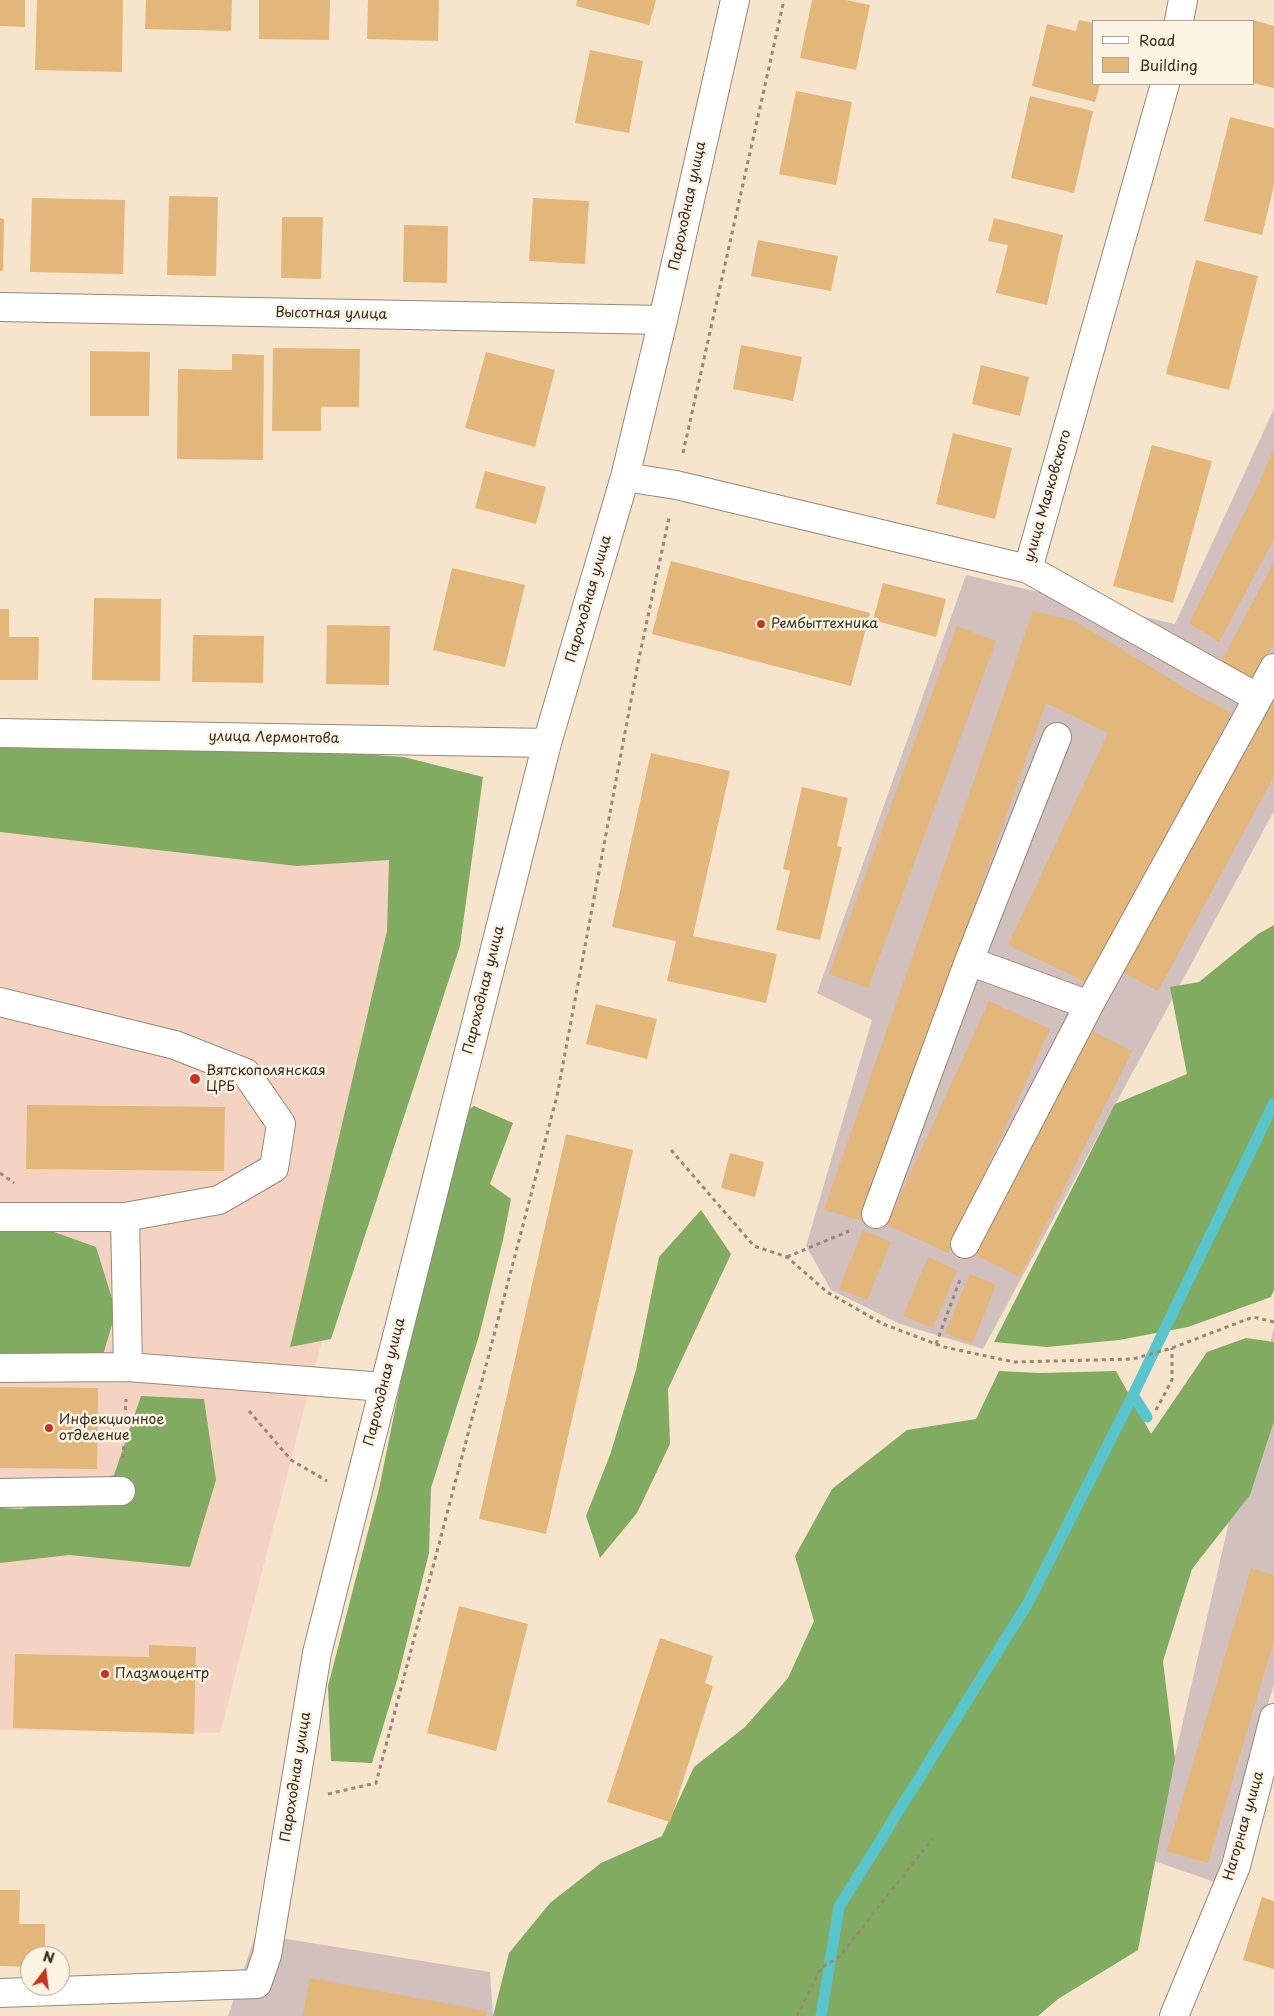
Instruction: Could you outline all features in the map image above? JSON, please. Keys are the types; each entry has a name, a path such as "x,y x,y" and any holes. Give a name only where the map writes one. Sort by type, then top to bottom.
{"street":[{"name":"Пароходная улица","path":"0,1993 257,1984 267,1955 317,1653 547,743 625,477 663,320 735,0"},
{"path":"1179,20 1184,0"},
{"name":"улица Маяковского","path":"625,477 676,485 1028,569 1165,85"},
{"name":"Высотная улица","path":"0,308 663,320"},
{"path":"1028,569 1258,698"},
{"path":"965,1244 1089,1005 1274,668"},
{"name":"улица Лермонтова","path":"0,733 547,743"},
{"path":"876,1214 969,961 1057,737"},
{"path":"969,961 1089,1005"},
{"path":"0,1002 175,1045 246,1073 280,1124 274,1168 219,1200 125,1217 0,1218"},
{"path":"125,1217 128,1367"},
{"path":"0,1368 128,1367 384,1387"},
{"path":"0,1493 121,1491"},
{"name":"Нагорная улица","path":"1174,2016 1236,1866 1274,1718"}],"path":[{"path":"292,1803 376,1783 557,1096 638,663 784,0"},
{"path":"671,1150 754,1246 787,1257 827,1292 883,1324 936,1344 1014,1362 1134,1358 1172,1348 1253,1317 1274,1322"},
{"path":"787,1257 866,1224 876,1214"},
{"path":"936,1344 965,1265 965,1244"},
{"path":"1156,1410 1172,1380 1172,1348"},
{"path":"121,1491 128,1367"},
{"path":"217,1374 291,1460 356,1498"},
{"path":"797,2016 821,1968 839,1958 933,1838"}],"shaded area":[{"path":"1274,409 1274,811 983,1349 900,1324 831,1290 806,1246 872,1020 817,993 966,575 1175,624"},
{"name":"Вятскополянская ЦРБ","path":"469,775 220,1733 0,1730 0,776"},
{"path":"1274,1327 1274,1684 1215,1882 1151,1860"},
{"path":"256,1934 490,1972 493,2016 228,2016"}],"green space":[{"path":"0,743 271,748 404,757 483,777 460,946 331,1339 290,1347 387,931 389,860 297,866 0,832"},
{"path":"1274,925 1274,1290 1271,1297 1188,1327 1119,1340 1047,1347 994,1342 1115,1104 1187,1074 1170,987 1199,982 1258,934"},
{"path":"474,1106 513,1123 490,1184 511,1199 503,1240 479,1336 431,1488 429,1553 398,1677 372,1763 331,1761 328,1686 379,1489 434,1217 446,1126"},
{"path":"701,1210 731,1254 668,1389 670,1444 637,1513 600,1558 586,1516 610,1455 636,1370 659,1257"},
{"path":"0,1226 43,1228 96,1247 116,1311 103,1355 0,1366"},
{"path":"1246,1338 1274,1342 1274,1421 1250,1495 1192,1569 1163,1661 1175,1759 1138,1950 1058,1999 1038,2016 493,2016 509,1953 550,1903 601,1863 662,1836 694,1767 745,1727 788,1678 814,1621 795,1556 832,1489 907,1430 976,1419 999,1371 1040,1373 1116,1371 1151,1434 1207,1352"},
{"path":"141,1396 204,1399 216,1480 190,1567 69,1555 0,1563 0,1508 22,1509 114,1475"}],"building":[{"path":"0,0 25,0 25,27 0,26"},
{"path":"37,0 123,0 122,72 35,70"},
{"path":"146,0 232,0 231,31 145,29"},
{"path":"259,0 330,0 329,40 259,39"},
{"path":"368,0 439,0 438,41 367,39"},
{"path":"577,0 656,0 649,25 576,6"},
{"path":"812,0 846,0 870,5 856,70 800,58"},
{"path":"1079,20 1092,23 1092,85 1100,85 1095,102 1032,86 1047,24 1076,31"},
{"path":"1254,20 1274,26 1274,88 1254,83"},
{"path":"590,50 643,61 629,133 575,123"},
{"path":"796,91 852,102 836,185 779,174"},
{"path":"1030,96 1093,111 1074,193 1011,178"},
{"path":"1230,117 1274,128 1274,185 1262,235 1204,221"},
{"path":"169,196 218,197 216,276 167,275"},
{"path":"32,198 125,200 123,274 30,272"},
{"path":"533,198 589,201 585,264 529,261"},
{"path":"282,217 323,217 321,279 281,278"},
{"path":"0,218 4,219 3,271 0,271"},
{"path":"994,218 1063,235 1047,305 996,293 1008,245 988,241"},
{"path":"404,225 448,226 447,283 403,282"},
{"path":"758,240 838,256 831,291 751,276"},
{"path":"1196,260 1258,276 1229,390 1166,374"},
{"path":"741,345 802,357 793,401 733,389"},
{"path":"273,348 360,349 359,407 321,407 321,431 272,431"},
{"path":"90,351 150,352 149,416 90,416"},
{"path":"486,352 555,370 535,447 465,428"},
{"path":"232,354 264,355 263,460 177,459 178,369 232,370"},
{"path":"981,365 1029,377 1020,416 972,404"},
{"path":"953,433 1012,448 995,519 936,504"},
{"path":"1152,445 1212,461 1173,603 1113,586"},
{"path":"1274,448 1274,539 1219,642 1189,623 1256,490"},
{"path":"485,471 546,487 536,524 475,508"},
{"name":"Рембыттехника","path":"671,561 870,613 851,686 652,634"},
{"path":"1274,562 1274,644 1255,680 1221,662"},
{"path":"452,568 525,585 505,667 433,650"},
{"path":"883,583 946,599 936,637 873,620"},
{"path":"94,598 161,599 160,681 92,680"},
{"path":"0,609 9,609 9,637 39,637 38,680 0,680"},
{"path":"1033,611 1075,621 1195,694 1231,713 1092,985 1008,945 1108,733 1046,703 863,1221 824,1210"},
{"path":"327,625 390,626 389,685 326,684"},
{"path":"957,626 996,641 868,988 829,974"},
{"path":"193,635 264,636 263,683 192,682"},
{"path":"1274,687 1274,776 1158,991 1121,971"},
{"path":"651,753 730,771 693,936 777,954 766,1003 667,981 676,941 612,927"},
{"path":"802,787 848,798 837,846 842,847 820,940 776,930 790,871 783,869"},
{"path":"989,1001 1050,1029 948,1253 887,1225"},
{"path":"596,1004 657,1019 647,1059 586,1044"},
{"path":"1089,1029 1132,1051 1020,1277 976,1255"},
{"path":"27,1105 225,1107 224,1171 26,1169"},
{"path":"566,1134 633,1150 546,1534 479,1519"},
{"path":"730,1153 764,1162 755,1197 721,1188"},
{"path":"863,1230 891,1242 867,1300 839,1289"},
{"path":"928,1257 957,1270 933,1328 903,1316"},
{"path":"970,1274 996,1285 972,1344 945,1333"},
{"name":"Инфекционное отделение","path":"0,1387 98,1388 97,1469 0,1468"},
{"path":"1251,1568 1274,1575 1274,1640 1208,1863 1167,1851"},
{"path":"459,1606 528,1624 496,1751 427,1733"},
{"path":"660,1638 713,1656 705,1683 713,1686 670,1822 607,1802"},
{"name":"Плазмоцентр","path":"149,1645 196,1647 194,1734 13,1728 15,1654 149,1657"},
{"path":"0,1890 20,1890 19,1924 45,1924 45,1946 20,1946 20,1967 0,1966"},
{"path":"1262,1897 1274,1901 1274,1969 1243,1960"},
{"path":"310,1978 487,2011 486,2016 303,2016"}],"waterway":[{"path":"821,2016 839,1907 1029,1601 1133,1395 1274,1103"},
{"path":"1133,1395 1147,1417"}],"place":[{"name":"Рембыттехника","path":"761,624"},
{"name":"Вятскополянская ЦРБ","path":"195,1079"},
{"name":"Инфекционное отделение","path":"49,1428"},
{"name":"Плазмоцентр","path":"105,1674"}]}
